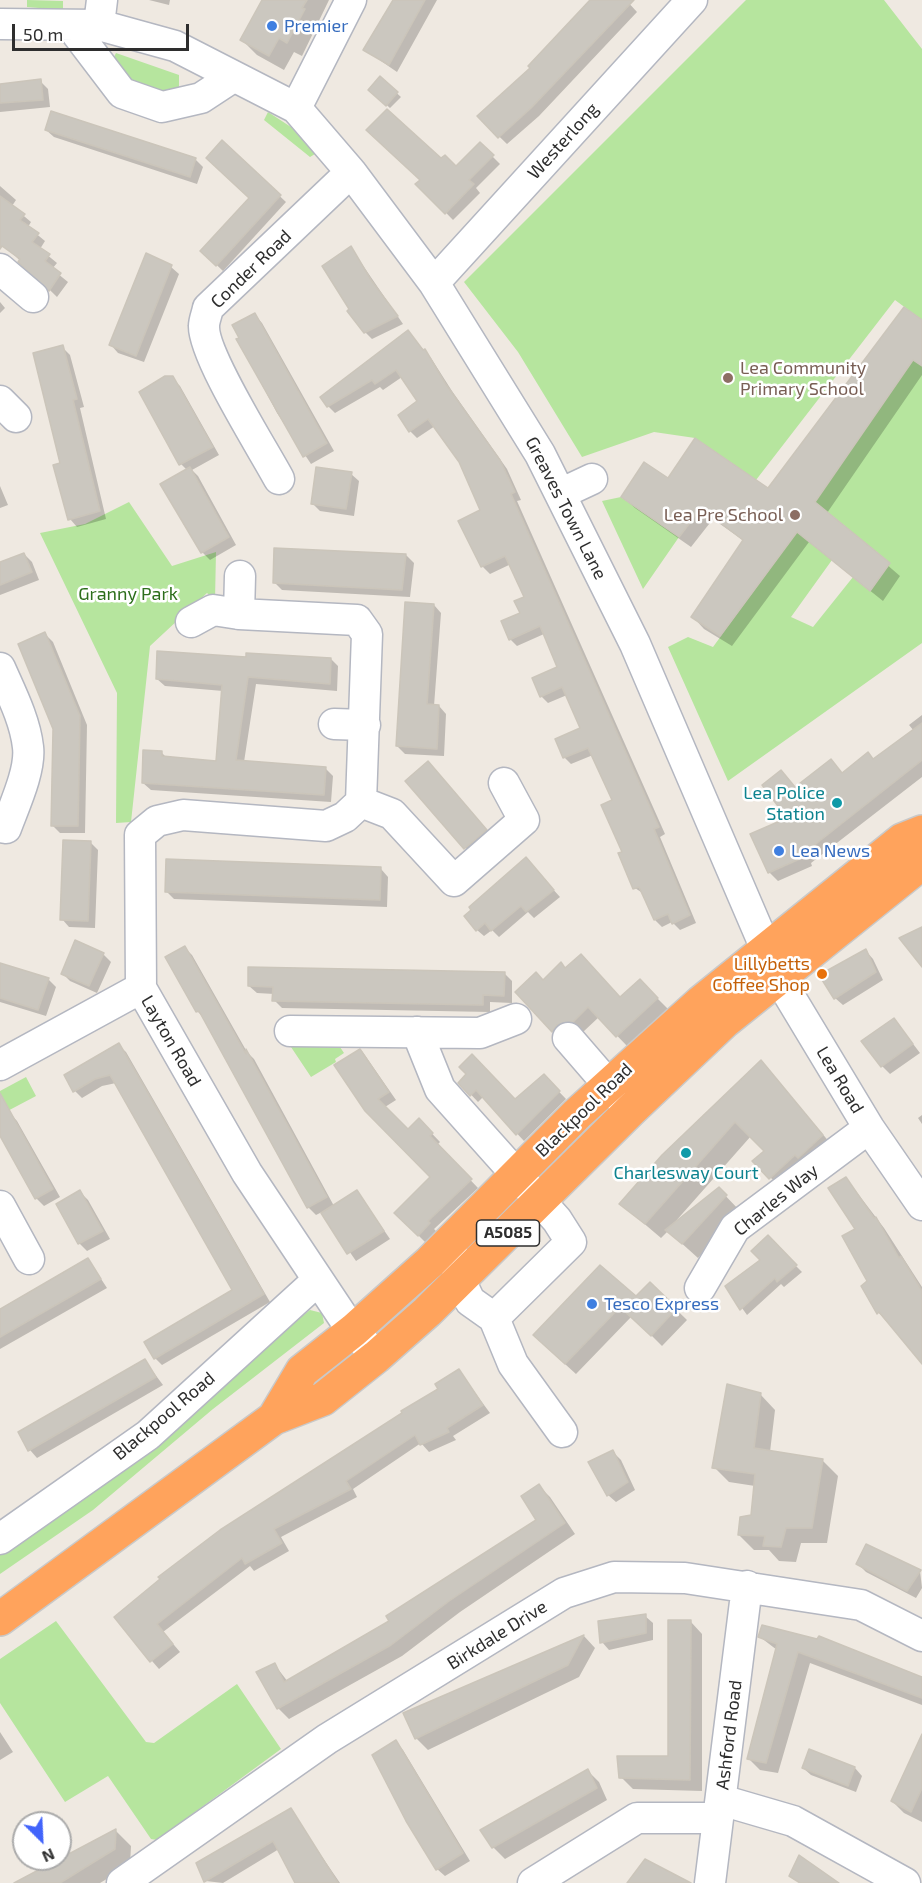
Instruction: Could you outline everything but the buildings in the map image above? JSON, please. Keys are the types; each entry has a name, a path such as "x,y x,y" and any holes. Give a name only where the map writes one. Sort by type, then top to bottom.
{"highway":[{"name":"Blackpool Road","path":"0,1619 274,1418 323,1399 376,1357 460,1280 631,1110 724,1022 772,963 902,840 922,832"},
{"name":"Blackpool Road","path":"274,1418 302,1371 354,1330 449,1242 608,1086 701,1002 772,963 922,863"}],"street":[{"path":"0,24 91,17 175,46 296,108 351,0"},
{"name":"Westerlong","path":"434,283 692,0"},
{"path":"91,17 122,93 162,107 201,98 234,77"},
{"name":"Greaves Town Lane","path":"296,108 351,172 434,283 540,454 635,644 772,963"},
{"name":"Conder Road","path":"279,479 220,373 206,341 204,326 208,308 351,172"},
{"path":"0,269 33,297"},
{"path":"560,494 592,479"},
{"path":"239,614 240,576"},
{"path":"190,622 213,610 239,614 357,620 367,634 361,802 392,814 454,881 524,820 504,783"},
{"path":"0,668 20,714 29,749 22,782 6,828 0,827"},
{"path":"334,724 365,725"},
{"name":"Layton Road","path":"361,802 345,817 326,826 183,815 157,821 140,835 141,988 247,1173 318,1280 376,1357"},
{"name":"Lea Road","path":"772,963 869,1128 922,1205"},
{"path":"3,1056 141,988"},
{"path":"290,1031 480,1033 516,1019"},
{"path":"417,1032 440,1089 541,1201 571,1242 494,1318"},
{"path":"568,1038 631,1110"},
{"name":"Charles Way","path":"700,1288 735,1228 869,1128"},
{"path":"0,1206 29,1259"},
{"path":"449,1242 460,1280 470,1301 494,1318 513,1364 562,1432"},
{"name":"Blackpool Road","path":"0,1539 148,1435 318,1280"},
{"name":"Birkdale Drive","path":"122,1883 288,1765 564,1593 614,1576 685,1578 861,1605 922,1636"},
{"name":"Ashford Road","path":"710,1883 747,1586"},
{"path":"533,1883 636,1818 719,1809 793,1821 905,1883"}],"green space":[{"path":"27,0 63,1 63,10 27,7"},
{"name":"Lea Community Primary School","path":"746,0 884,0 922,49 922,320 895,300 756,480 695,438 654,432 582,457 518,352 464,282"},
{"path":"116,53 179,75 179,89 155,96 130,84 114,57"},
{"path":"268,112 291,127 315,154 310,157 264,120"},
{"path":"913,360 922,366 922,643 728,781 668,647 688,637 713,647 797,532 832,560 791,617 813,627 853,577 871,590 890,563 815,502"},
{"path":"621,497 679,537 643,589 602,501"},
{"name":"Granny Park","path":"129,502 172,566 216,552 215,600 207,593 150,646 131,822 116,823 117,693 40,533 85,524"},
{"path":"289,1044 340,1047 344,1053 335,1059 336,1062 311,1077"},
{"path":"26,1077 36,1096 0,1115 0,1091"},
{"path":"310,1310 322,1313 324,1323 213,1409 93,1510 0,1574 0,1546"},
{"path":"56,1621 146,1742 154,1743 237,1684 281,1749 157,1840 151,1839 108,1776 65,1802 0,1703 0,1659"}],"place":[{"name":"Premier","path":"272,26"},
{"name":"Lea Community Primary School","path":"728,378"},
{"name":"Lea Pre School","path":"795,515"},
{"name":"Lea Police Station","path":"837,803"},
{"name":"Lea News","path":"779,851"},
{"name":"Lillybetts Coffee Shop","path":"822,974"},
{"name":"Charlesway Court","path":"686,1153"},
{"name":"Tesco Express","path":"592,1304"}]}
